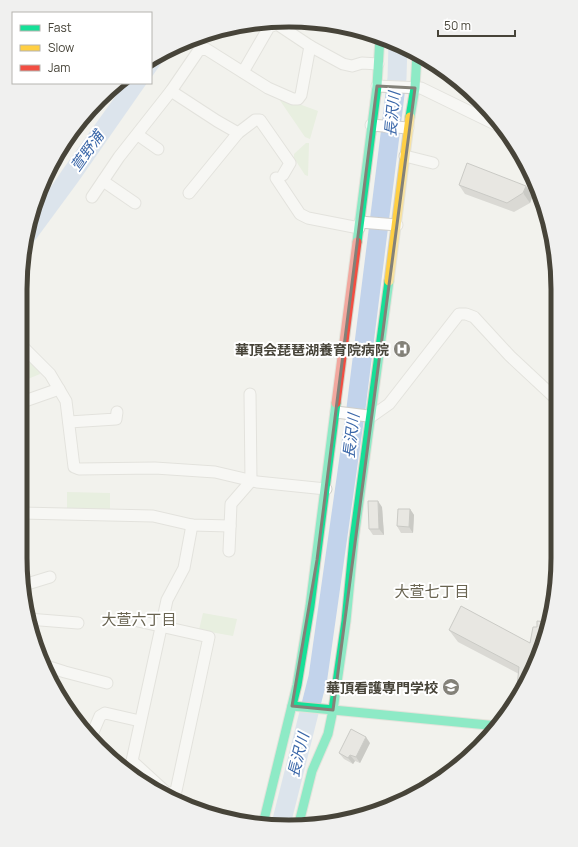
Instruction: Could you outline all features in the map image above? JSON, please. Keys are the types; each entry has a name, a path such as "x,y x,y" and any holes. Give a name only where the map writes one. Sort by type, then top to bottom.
{"street":[{"path":"282,27 310,46 343,64 352,66 362,63 378,64"},
{"path":"243,72 268,28"},
{"path":"265,819 296,706 297,685 310,606 326,489 339,413 361,224 380,86 378,64 380,43"},
{"path":"92,197 119,157 138,135 171,91 199,50 206,49 268,88 293,99 298,99 301,95 310,46"},
{"path":"300,819 312,771 328,734 330,710 346,621 354,539 394,225 405,156 405,127 416,60"},
{"path":"380,86 421,88 491,122"},
{"path":"171,91 238,133"},
{"path":"189,193 238,133 255,120 260,120 290,163 279,177 300,214 308,218 361,224 394,225"},
{"path":"374,125 405,127"},
{"path":"138,135 158,149"},
{"path":"405,156 433,163"},
{"path":"103,181 135,203"},
{"path":"339,413 370,416 389,404 459,314 466,314 474,317 510,356 551,394"},
{"path":"27,351 50,374 66,401 74,466 79,469 155,468 215,472 251,481 326,489"},
{"path":"27,400 59,389"},
{"path":"229,551 232,504 251,481 250,394"},
{"path":"69,422 116,419 117,412"},
{"path":"27,513 153,516 192,525 230,526"},
{"path":"158,785 132,761 166,600 184,568 192,525"},
{"path":"29,584 50,577"},
{"path":"34,620 78,623"},
{"path":"138,621 209,636 176,791 172,792"},
{"path":"51,668 107,683"},
{"path":"296,706 490,725"},
{"path":"93,732 100,716 105,713 140,721"}],"highlighted area":[{"path":"377,86 415,88 333,710 292,706 317,560"}],"green space":[{"path":"280,97 318,111 310,139 305,137 279,99"},
{"path":"306,143 309,143 308,176 305,175 294,158 294,154"},
{"path":"33,362 40,374 27,379 27,364"},
{"path":"67,492 110,493 110,510 67,509"},
{"path":"203,613 237,619 233,636 199,630"}],"water":[{"path":"165,58 152,77 152,66"},
{"name":"萱野浦","path":"126,84 146,84 78,182 30,247 36,221 44,197 122,87"}],"building":[{"path":"467,163 526,186 523,193 507,203 459,185"},
{"path":"368,501 378,501 379,529 369,529"},
{"path":"398,509 410,509 409,527 397,526"},
{"path":"461,606 530,643 533,627 537,627 537,621 543,622 531,658 517,687 519,667 449,630"},
{"path":"351,729 366,737 356,757 350,755 348,758 339,753"}],"waterway":[{"name":"長沢川","path":"282,820 318,677 356,408 397,78 398,51"}],"traffic: fast":[{"path":"357,242 377,86 380,43"},
{"path":"410,117 415,88 417,60"},
{"path":"300,819 312,771 328,734 333,710 346,621 354,539 389,281"},
{"path":"264,819 297,685 310,606 336,403"},
{"path":"292,706 491,725"}],"traffic: slow":[{"path":"389,281 410,117"}],"traffic: jam":[{"path":"336,403 357,242"}],"place":[{"name":"華頂会琵琶湖養育院病院","path":"402,349"},
{"name":"華頂看護専門学校","path":"451,687"}],"district":[{"name":"大萱七丁目","path":"432,591"},
{"name":"大萱六丁目","path":"139,619"}]}
